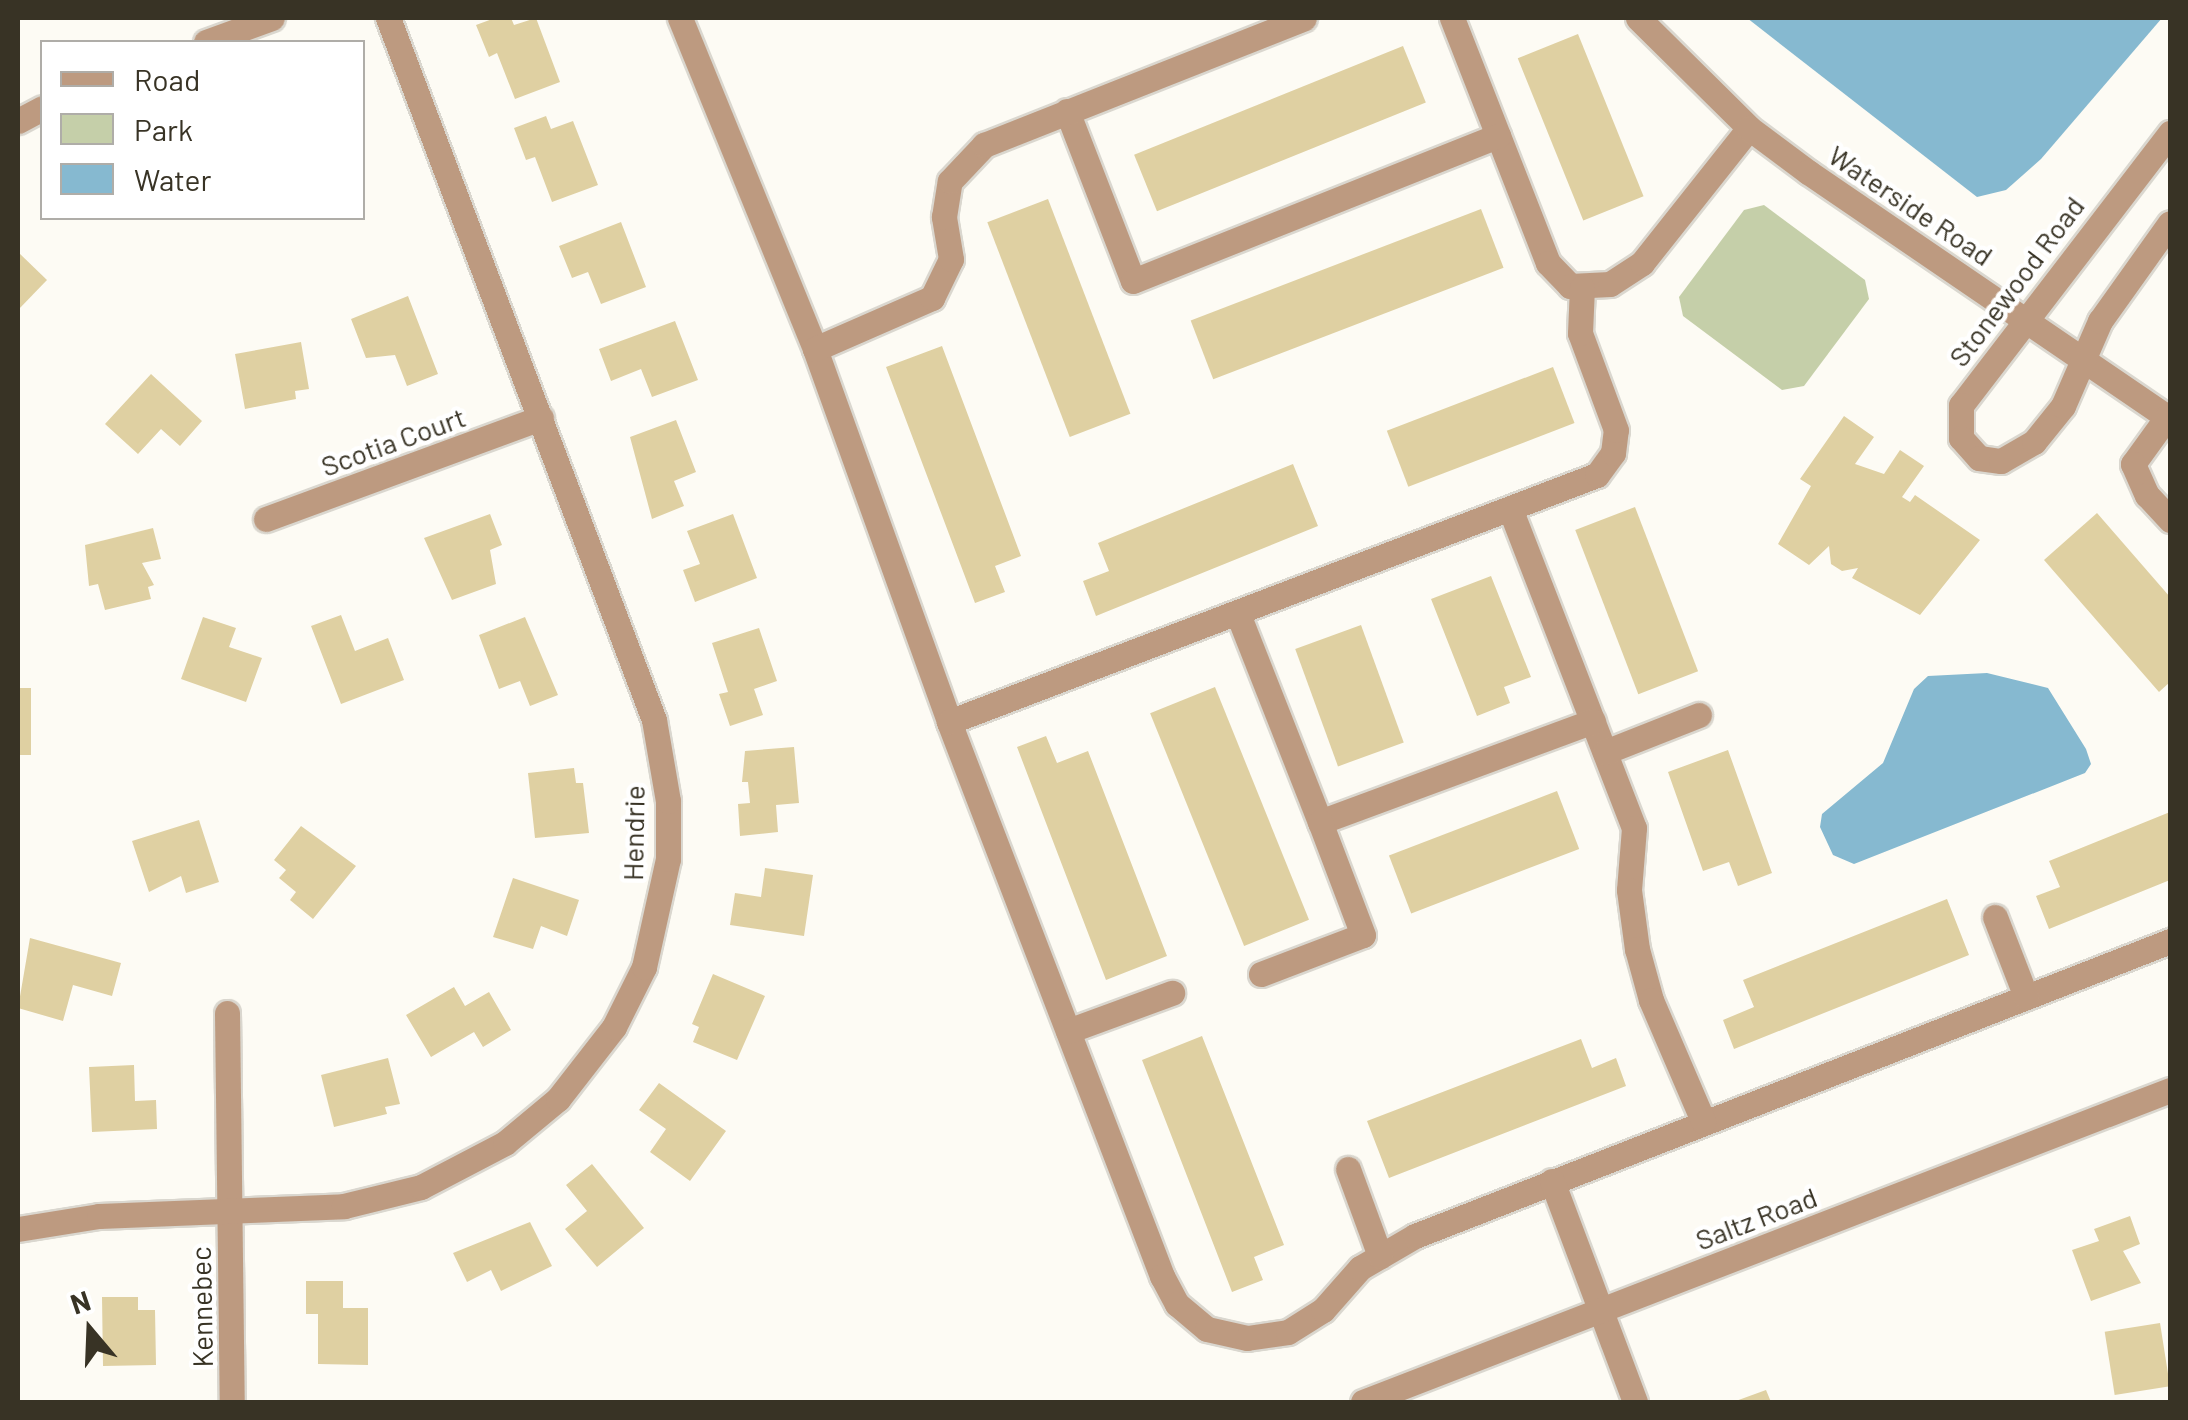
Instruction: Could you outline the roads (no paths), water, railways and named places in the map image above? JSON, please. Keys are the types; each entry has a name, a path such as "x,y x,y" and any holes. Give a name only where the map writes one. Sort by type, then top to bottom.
{"street":[{"path":"212,40 272,18"},
{"name":"Hendrie","path":"18,1228 98,1216 366,1202 421,1186 483,1157 533,1122 581,1074 644,968 668,858 662,754 644,687 388,18"},
{"path":"680,18 815,349 948,722 1162,1276 1176,1304 1207,1329 1246,1338 1288,1332 1380,1256 1552,1181 2170,941"},
{"path":"815,349 932,298 948,274 944,202 958,168 984,145 1304,18"},
{"path":"1452,18 1548,264 1562,282 1582,288 1610,284 1642,263 1749,128"},
{"name":"Waterside Road","path":"1638,18 1749,128 1896,235 2028,318 2082,360 2169,418"},
{"path":"18,121 40,109"},
{"path":"1067,112 1133,281 1498,136"},
{"name":"Stonewood Road","path":"2170,133 1961,405 1961,438 1979,458 2001,460 2034,442 2063,406 2100,321 2170,223"},
{"path":"948,722 1587,481 1613,452 1613,414 1580,333 1582,288"},
{"name":"Scotia Court","path":"266,519 541,418"},
{"path":"2169,418 2132,464 2147,495 2170,520"},
{"path":"1511,511 1634,828 1629,890 1637,949 1651,1000 1703,1121"},
{"path":"1238,614 1363,935 1261,974"},
{"path":"1604,752 1699,715"},
{"path":"1320,822 1593,720"},
{"path":"1995,916 2026,997"},
{"path":"1068,1031 1172,993"},
{"name":"Kennebec","path":"227,1013 232,1402"},
{"name":"Saltz Road","path":"1363,1402 2170,1090"},
{"path":"1348,1168 1380,1256"},
{"path":"1552,1181 1634,1402"}],"water":[{"path":"1747,18 2162,18 2041,159 2006,190 1977,197"},
{"path":"1987,673 2048,688 2086,749 2091,764 2085,773 1854,864 1833,855 1820,827 1822,814 1883,763 1914,689 1928,676"}]}
